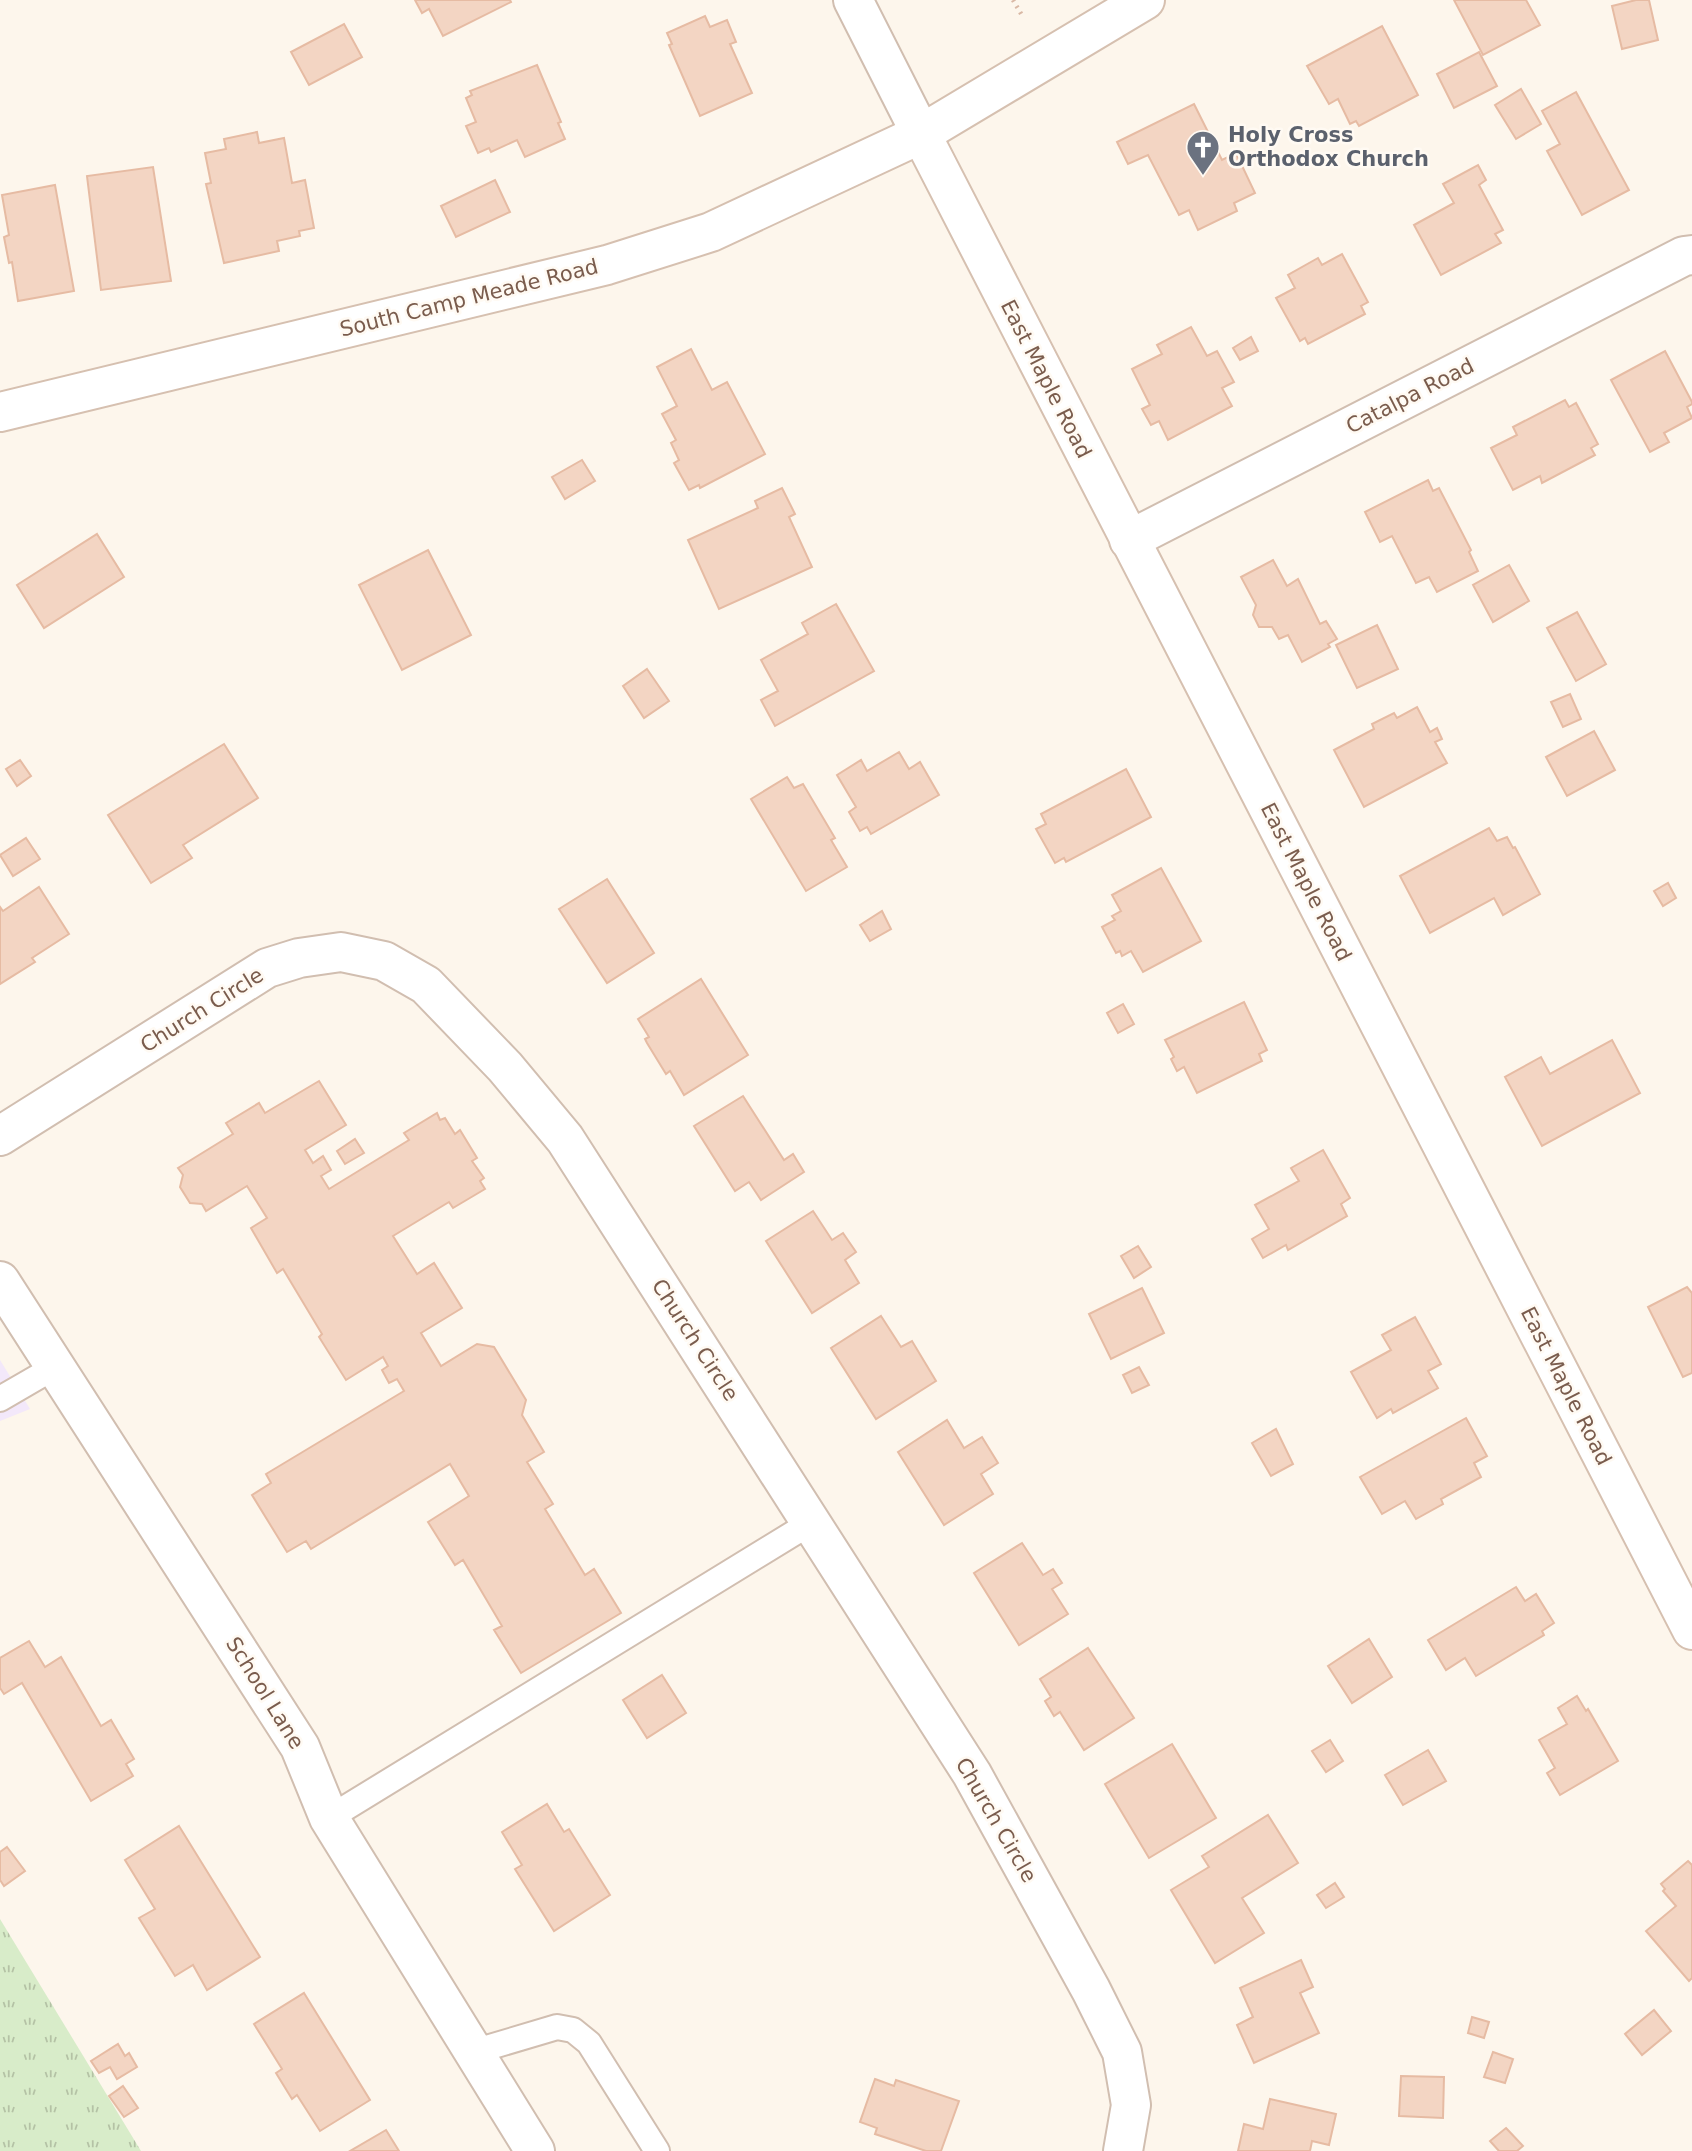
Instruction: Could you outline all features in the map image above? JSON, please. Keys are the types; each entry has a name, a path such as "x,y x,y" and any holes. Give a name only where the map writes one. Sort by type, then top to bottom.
{"street":[{"name":"East Maple Road","path":"853,0 1692,1630"},
{"name":"South Camp Meade Road","path":"0,412 607,265 711,232 921,134 1145,0"},
{"name":"Catalpa Road","path":"1129,540 1684,256 1692,255"},
{"name":"Church Circle","path":"0,1136 267,968 299,958 341,952 384,961 426,985 505,1067 565,1139 972,1774 1091,1990 1122,2052 1131,2105 1123,2151"},
{"name":"School Lane","path":"0,1280 300,1747 329,1818 535,2151"}],"lane":[{"path":"0,1399 55,1367"},
{"path":"329,1818 812,1522"},
{"path":"473,2052 557,2027 573,2030 589,2043 657,2151"}],"path":[{"path":"1013,0 1023,17"}],"shaded area":[{"path":"0,1360 30,1409 0,1421"}],"green space":[{"path":"0,1919 141,2151 0,2151"}],"building":[{"path":"415,0 511,2 443,36 429,9 422,13"},
{"path":"1454,0 1526,0 1540,25 1483,55"},
{"path":"1649,0 1658,40 1622,49 1612,6"},
{"path":"705,16 710,27 727,20 736,42 730,44 752,93 700,116 669,45 672,44 667,33"},
{"path":"344,24 362,57 309,85 291,52"},
{"path":"1382,26 1418,95 1359,126 1356,121 1350,124 1338,99 1329,104 1307,66"},
{"path":"1479,52 1497,86 1454,108 1437,74"},
{"path":"537,65 561,122 558,123 565,139 525,157 517,140 491,152 489,148 478,153 466,126 476,122 466,98 472,95 470,91"},
{"path":"1521,89 1541,124 1516,139 1495,105"},
{"path":"1576,92 1629,190 1582,215 1547,151 1560,144 1542,111"},
{"name":"Holy Cross Orthodox Church","path":"1194,104 1222,160 1236,153 1255,193 1234,203 1237,211 1198,230 1189,210 1179,215 1148,155 1128,164 1117,142"},
{"path":"257,132 259,143 284,138 292,183 305,180 314,228 299,231 300,236 277,241 279,251 224,263 206,184 211,183 205,153 226,149 224,139"},
{"path":"1478,165 1486,180 1479,185 1503,230 1495,234 1501,243 1441,275 1414,225 1454,203 1443,184"},
{"path":"153,167 171,281 101,290 87,176"},
{"path":"495,180 510,212 456,237 441,206"},
{"path":"55,185 74,291 18,301 12,262 9,263 4,237 9,235 2,195"},
{"path":"1342,254 1368,302 1361,306 1365,314 1308,344 1305,338 1300,341 1276,298 1295,288 1288,275 1318,258 1322,265"},
{"path":"1191,327 1207,356 1217,351 1234,382 1222,388 1232,406 1168,440 1159,421 1151,425 1142,409 1150,405 1132,369 1162,354 1157,345"},
{"path":"1251,337 1258,351 1240,360 1233,348"},
{"path":"691,349 712,390 727,382 765,454 700,488 699,485 689,490 674,463 679,460 671,443 676,440 662,414 677,406 657,367"},
{"path":"1665,351 1692,402 1687,407 1692,418 1664,433 1669,442 1650,452 1611,380"},
{"path":"1565,400 1569,407 1576,403 1598,444 1591,448 1595,455 1542,483 1540,476 1513,490 1491,448 1517,435 1513,427"},
{"path":"582,460 595,481 565,499 552,477"},
{"path":"1428,480 1433,491 1439,488 1471,550 1469,552 1478,571 1437,592 1429,577 1416,583 1392,536 1380,542 1365,512"},
{"path":"782,488 795,514 789,517 812,567 719,609 688,540 758,508 755,501"},
{"path":"97,534 124,577 44,628 17,585"},
{"path":"428,550 471,635 402,670 359,585"},
{"path":"1273,560 1287,586 1298,579 1320,624 1326,621 1337,639 1328,644 1330,647 1302,662 1288,635 1279,639 1272,627 1259,627 1253,615 1256,605 1241,577"},
{"path":"1509,565 1529,601 1493,622 1473,585"},
{"path":"836,604 874,671 775,726 761,700 778,691 761,660 808,634 802,623"},
{"path":"1577,612 1606,664 1576,681 1547,628"},
{"path":"1377,625 1398,669 1357,688 1336,645"},
{"path":"647,669 669,701 644,718 623,686"},
{"path":"1570,694 1581,719 1563,727 1551,702"},
{"path":"1417,707 1430,732 1437,728 1442,739 1435,742 1447,763 1364,807 1334,750 1374,729 1372,724 1394,713 1397,718"},
{"path":"1594,731 1615,770 1567,796 1546,757"},
{"path":"224,744 258,798 183,845 192,858 151,883 108,815"},
{"path":"899,752 909,769 920,762 939,795 871,834 867,827 860,831 849,812 856,807 837,775 861,760 867,771"},
{"path":"20,760 31,776 17,786 6,769"},
{"path":"1126,769 1151,817 1066,862 1064,858 1055,863 1036,829 1046,824 1041,814"},
{"path":"787,777 794,788 803,784 835,838 831,840 847,867 806,891 751,799"},
{"path":"1489,828 1497,841 1507,837 1513,848 1515,847 1540,894 1503,915 1494,898 1430,933 1400,876"},
{"path":"26,838 40,859 13,876 0,855"},
{"path":"1161,868 1201,941 1143,972 1131,951 1122,956 1120,951 1116,953 1102,927 1115,920 1112,916 1121,911 1112,895"},
{"path":"607,879 654,953 607,983 559,909"},
{"path":"1668,883 1676,898 1663,906 1654,891"},
{"path":"39,887 69,934 32,958 35,962 0,984 0,907 3,911"},
{"path":"882,911 891,929 870,941 860,925"},
{"path":"701,979 748,1055 684,1095 670,1071 666,1074 647,1043 645,1039 649,1037 638,1019"},
{"path":"1244,1002 1267,1050 1259,1054 1262,1061 1197,1093 1184,1067 1177,1071 1171,1059 1174,1057 1165,1040"},
{"path":"1123,1004 1134,1024 1118,1033 1107,1013"},
{"path":"1612,1040 1640,1093 1542,1146 1505,1077 1541,1057 1550,1074"},
{"path":"319,1081 346,1125 305,1150 313,1163 323,1156 331,1170 321,1176 329,1189 409,1140 404,1133 437,1113 440,1120 445,1118 455,1134 460,1130 477,1158 472,1161 484,1178 480,1181 485,1189 453,1208 449,1202 393,1236 417,1274 434,1263 462,1308 421,1333 441,1366 477,1344 494,1347 526,1400 522,1415 544,1452 527,1462 553,1504 545,1509 585,1575 594,1569 621,1613 521,1673 494,1630 502,1626 463,1560 455,1565 428,1522 469,1496 450,1464 311,1549 306,1541 287,1552 252,1495 271,1483 266,1474 404,1391 397,1379 389,1383 382,1370 388,1366 383,1357 346,1380 319,1337 322,1334 283,1269 277,1273 251,1228 267,1218 247,1186 206,1211 202,1204 190,1203 180,1187 183,1175 178,1168 233,1134 226,1123 259,1103 265,1113"},
{"path":"743,1096 784,1160 793,1154 804,1172 761,1200 749,1182 735,1191 694,1126"},
{"path":"355,1139 364,1153 345,1164 337,1151"},
{"path":"1323,1150 1350,1198 1341,1204 1347,1216 1288,1250 1286,1245 1263,1258 1252,1239 1269,1229 1255,1205 1299,1181 1291,1168"},
{"path":"813,1211 832,1240 843,1233 856,1252 845,1260 859,1283 812,1313 766,1241"},
{"path":"1138,1246 1151,1267 1134,1278 1121,1256"},
{"path":"1687,1287 1692,1293 1692,1373 1683,1377 1648,1307"},
{"path":"1142,1288 1164,1333 1111,1359 1089,1314"},
{"path":"881,1316 901,1347 912,1341 936,1381 876,1419 831,1348"},
{"path":"1415,1317 1441,1364 1428,1371 1438,1388 1393,1413 1391,1409 1377,1418 1351,1372 1391,1350 1382,1335"},
{"path":"1139,1367 1149,1385 1132,1393 1123,1375"},
{"path":"1466,1418 1487,1456 1474,1463 1481,1477 1441,1499 1443,1504 1416,1519 1405,1501 1382,1514 1360,1477"},
{"path":"947,1420 964,1448 982,1437 998,1463 981,1474 993,1494 944,1525 898,1452"},
{"path":"1276,1429 1293,1464 1271,1476 1252,1443"},
{"path":"1022,1543 1043,1575 1053,1569 1062,1583 1052,1589 1068,1614 1019,1645 974,1573"},
{"path":"1516,1587 1525,1601 1536,1594 1554,1623 1542,1631 1544,1635 1476,1676 1465,1658 1446,1670 1428,1640"},
{"path":"1369,1639 1392,1677 1352,1703 1328,1666"},
{"path":"29,1641 45,1667 61,1657 101,1726 111,1720 134,1759 126,1764 133,1776 91,1801 22,1683 4,1694 0,1688 0,1658"},
{"path":"1088,1648 1134,1718 1084,1750 1060,1712 1054,1716 1045,1701 1051,1697 1040,1679"},
{"path":"662,1675 686,1713 647,1738 623,1700"},
{"path":"1577,1696 1586,1711 1588,1709 1618,1761 1560,1795 1547,1773 1555,1768 1539,1740 1567,1724 1558,1708"},
{"path":"1330,1740 1343,1761 1326,1772 1312,1751"},
{"path":"1172,1744 1216,1818 1149,1858 1105,1784"},
{"path":"1428,1750 1446,1781 1403,1805 1385,1775"},
{"path":"547,1804 564,1832 569,1829 610,1895 554,1931 515,1869 522,1865 502,1832"},
{"path":"1268,1815 1298,1863 1242,1898 1264,1933 1215,1963 1171,1890 1209,1867 1202,1856"},
{"path":"179,1826 260,1957 207,1990 193,1965 175,1976 139,1918 155,1909 125,1860"},
{"path":"7,1847 25,1871 4,1886 0,1880 0,1852"},
{"path":"1688,1861 1692,1865 1692,1978 1689,1981 1646,1931 1676,1906 1663,1891 1665,1889 1661,1884"},
{"path":"1335,1883 1344,1897 1326,1908 1317,1895"},
{"path":"1301,1960 1313,1987 1300,1993 1319,2033 1254,2063 1237,2025 1253,2017 1240,1988"},
{"path":"304,1993 370,2100 320,2131 297,2095 292,2099 276,2073 282,2069 254,2024"},
{"path":"1654,2010 1671,2031 1642,2055 1625,2034"},
{"path":"1472,2017 1489,2022 1484,2038 1468,2033"},
{"path":"118,2044 125,2056 129,2053 137,2067 117,2079 110,2067 99,2073 91,2061"},
{"path":"1493,2052 1513,2059 1505,2083 1484,2077"},
{"path":"1401,2076 1444,2077 1443,2118 1399,2116"},
{"path":"875,2079 894,2086 896,2080 959,2101 941,2151 926,2151 875,2134 877,2128 860,2122"},
{"path":"123,2086 138,2108 124,2117 109,2096"},
{"path":"1270,2099 1336,2114 1329,2145 1312,2141 1310,2151 1238,2151 1244,2124 1263,2129"},
{"path":"1506,2128 1523,2146 1517,2151 1499,2151 1490,2141"},
{"path":"386,2130 399,2151 350,2151"}],"place":[{"name":"Holy Cross Orthodox Church","path":"1203,177"}]}
